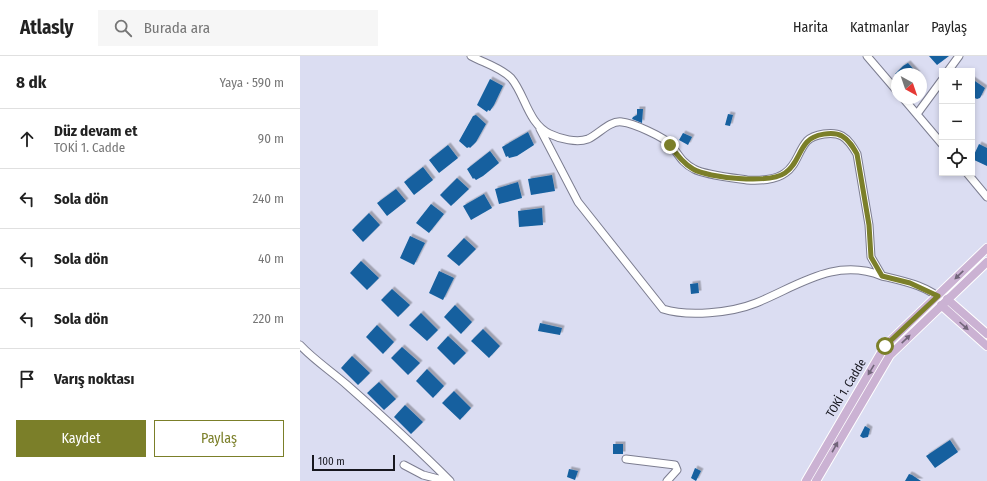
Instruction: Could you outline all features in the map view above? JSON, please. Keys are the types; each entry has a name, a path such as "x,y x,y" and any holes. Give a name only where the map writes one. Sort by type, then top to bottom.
{"main road":[{"name":"TOKİ 1. Cadde","path":"806,481 885,346 987,248"},
{"path":"816,481 890,355 987,262"},
{"path":"944,302 987,334"},
{"path":"944,302 987,346"}],"street":[{"path":"471,56 505,72 512,79 538,124 578,202 663,309 675,313 728,311 755,304 801,282 836,270 858,268 910,283 938,296 944,302"},
{"path":"868,56 891,84"},
{"path":"950,68 959,56"},
{"path":"917,114 939,84"},
{"path":"908,104 939,140"},
{"path":"538,124 548,134 576,141 588,139 614,122 622,121 638,127 670,145 678,157 693,169 703,173 748,180 772,178 784,174 796,163 808,141 818,135 841,135 852,144 857,154 869,225 871,257 882,276"},
{"path":"970,176 987,197"},
{"path":"300,345 312,358 347,384 450,481"},
{"path":"626,459 675,464 677,470 667,481"},
{"path":"404,465 423,475 446,481"}],"building":[{"path":"929,56 949,56 937,65"},
{"path":"908,63 913,68 901,68"},
{"path":"490,79 503,86 494,105 490,111 488,110 487,112 477,105"},
{"path":"975,81 985,88 980,98 975,98"},
{"path":"637,109 643,109 642,123 632,119 637,115"},
{"path":"728,114 733,115 730,126 725,125"},
{"path":"476,115 486,124 476,142 470,148 467,148 459,141 473,116"},
{"path":"528,132 534,145 517,156 509,158 508,156 506,157 502,147"},
{"path":"683,133 692,137 688,145 679,140"},
{"path":"979,144 987,148 987,166 975,160 975,153"},
{"path":"448,145 458,158 439,173 429,160"},
{"path":"490,151 499,163 483,176 476,180 474,178 473,179 467,169"},
{"path":"423,167 433,180 414,195 404,182"},
{"path":"552,175 555,191 531,195 528,179"},
{"path":"457,178 469,189 451,206 440,195"},
{"path":"518,182 522,198 499,204 495,189"},
{"path":"396,189 406,201 387,216 377,203"},
{"path":"484,194 492,208 471,220 463,206"},
{"path":"431,204 444,214 429,233 416,223"},
{"path":"542,208 543,225 519,227 518,211"},
{"path":"369,213 380,225 363,242 352,230"},
{"path":"410,236 425,243 414,265 400,258"},
{"path":"464,238 476,249 459,266 447,256"},
{"path":"361,261 379,278 367,290 350,273"},
{"path":"439,271 454,278 443,300 429,293"},
{"path":"698,283 699,293 691,294 690,284"},
{"path":"392,289 410,305 398,317 381,300"},
{"path":"455,305 472,322 461,334 444,317"},
{"path":"421,313 438,330 427,341 409,325"},
{"path":"540,323 562,328 560,335 538,331"},
{"path":"377,325 394,342 383,354 366,337"},
{"path":"483,329 500,346 489,358 471,341"},
{"path":"448,336 466,353 454,365 437,348"},
{"path":"402,347 420,363 408,375 391,358"},
{"path":"352,356 370,373 358,385 341,368"},
{"path":"427,369 444,386 433,398 416,381"},
{"path":"379,382 396,399 384,410 367,393"},
{"path":"454,391 471,408 460,420 442,403"},
{"path":"405,405 423,422 411,434 394,417"},
{"path":"865,426 870,429 868,437 863,438 860,436"},
{"path":"950,440 958,452 935,468 926,456"},
{"path":"613,444 623,444 623,454 613,454"},
{"path":"695,468 701,471 696,481 691,478"},
{"path":"569,469 578,471 575,480 567,477"},
{"path":"909,474 912,475 921,481 905,481"}],"route":[{"path":"670,145 678,157 693,169 703,173 748,180 772,178 784,174 796,163 808,141 818,135 841,135 852,144 857,154 869,225 871,257 882,276 910,283 938,296 885,346"}]}
